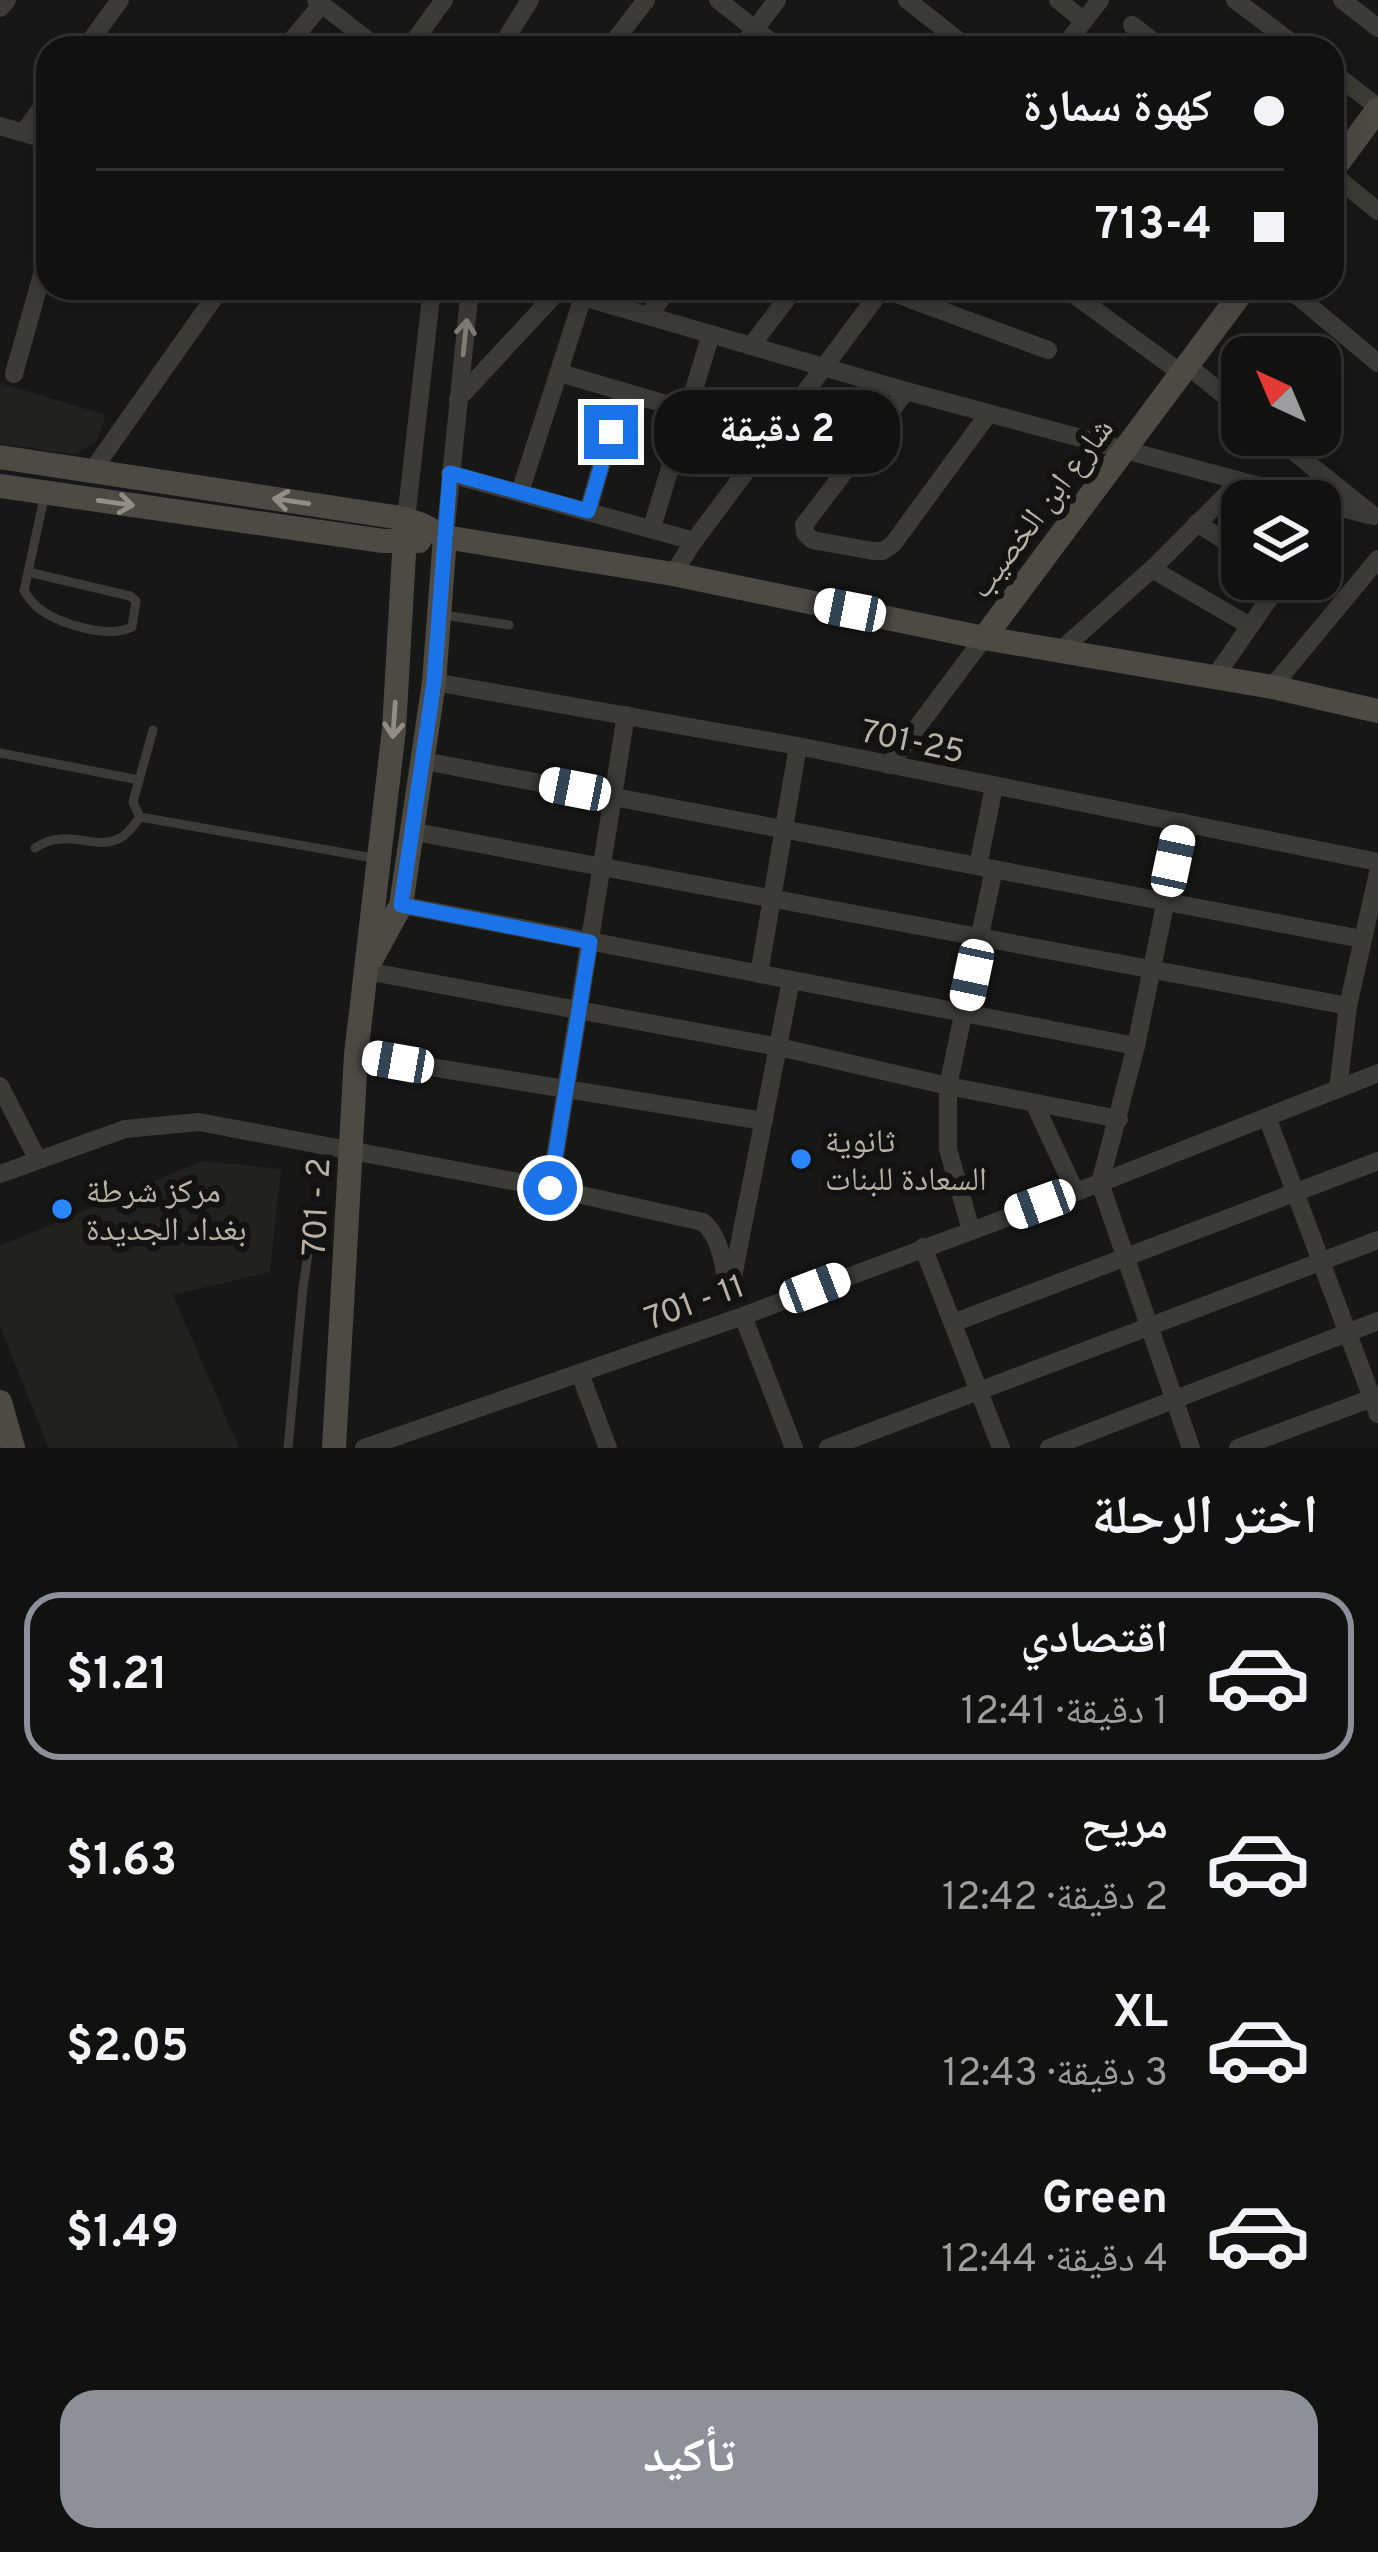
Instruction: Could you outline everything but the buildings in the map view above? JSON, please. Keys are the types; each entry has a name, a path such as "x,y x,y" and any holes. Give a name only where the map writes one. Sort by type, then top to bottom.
{"street":[{"path":"0,8 7,0"},
{"path":"94,36 120,0"},
{"path":"418,36 444,0"},
{"path":"508,36 530,0"},
{"path":"618,36 646,0"},
{"path":"718,0 764,36"},
{"path":"750,36 777,0"},
{"path":"907,0 953,36"},
{"path":"1058,0 1084,21"},
{"path":"1073,36 1100,0"},
{"path":"1235,0 1283,36"},
{"path":"1342,0 1378,28"},
{"path":"294,36 319,2 363,36"},
{"path":"1132,25 1146,36"},
{"path":"1344,81 1378,108 1344,150"},
{"path":"23,133 36,115"},
{"path":"0,126 36,137"},
{"path":"1344,171 1378,211"},
{"path":"14,374 36,296"},
{"path":"92,471 213,300"},
{"path":"406,531 430,300"},
{"path":"469,300 424,760 401,905 365,970 778,1047 1119,1119"},
{"path":"458,399 547,300"},
{"path":"520,492 583,300"},
{"path":"594,300 1232,480"},
{"path":"647,316 660,300"},
{"path":"751,346 786,300"},
{"path":"673,574 874,300"},
{"path":"915,300 1048,350"},
{"path":"1082,300 1221,395"},
{"name":"شارع ابن الخصيب","path":"889,765 1236,300"},
{"path":"1302,300 1378,363"},
{"path":"652,527 712,334"},
{"path":"560,373 686,410"},
{"path":"906,391 804,525 812,540 874,551 893,544 989,413"},
{"path":"588,511 622,393"},
{"path":"1299,456 1376,517"},
{"path":"0,457 673,574 983,638 1378,711"},
{"path":"450,473 694,541"},
{"path":"0,486 383,541 406,531"},
{"path":"1061,650 1221,500"},
{"path":"1341,508 1376,517"},
{"path":"1197,523 1221,538"},
{"name":"701 - 2","path":"334,1448 356,1054 397,676 406,531"},
{"path":"1272,688 1378,560"},
{"path":"1151,569 1250,626"},
{"path":"1214,678 1268,600"},
{"path":"397,676 434,682"},
{"name":"701-25","path":"434,682 798,746 1378,862"},
{"path":"550,1188 626,715"},
{"path":"759,974 798,746"},
{"path":"424,760 1362,939"},
{"path":"970,1230 948,1149 948,1086 980,937 994,787"},
{"path":"1182,822 1136,1046 1100,1183 1191,1448"},
{"path":"410,831 1348,1006"},
{"path":"1338,1089 1348,1006 1378,873"},
{"path":"401,905 1136,1046"},
{"path":"722,1323 791,980"},
{"path":"356,1054 764,1121"},
{"name":"701 - 11","path":"364,1448 743,1316 1378,1073"},
{"path":"0,1086 38,1160"},
{"path":"1034,1103 1076,1192"},
{"path":"1238,1448 1376,1403 1267,1117"},
{"path":"0,1174 125,1129 199,1122 703,1222 716,1239 730,1293"},
{"path":"952,1323 1378,1161"},
{"path":"828,1448 1378,1240"},
{"path":"923,1247 1001,1448"},
{"path":"743,1316 794,1448"},
{"path":"1049,1448 1378,1321"},
{"path":"580,1374 608,1448"},
{"path":"0,1402 13,1448"}],"lane":[{"path":"28,572 130,596 136,602 132,627 119,634 75,626 39,609 24,592 28,572 45,493"},
{"path":"439,614 509,625"},
{"path":"140,817 133,802 153,730"},
{"path":"0,753 139,780"},
{"path":"140,817 379,859"},
{"path":"34,848 61,837 107,842 122,838 140,817"},
{"path":"288,1448 314,1213"}],"shaded area":[{"path":"0,383 106,415 97,440 76,455 0,443"},
{"path":"202,1161 281,1169 270,1272 173,1295 239,1448 49,1448 0,1325 0,1246"}],"place":[{"name":"ثانوية السعادة للبنات","path":"801,1159"},
{"name":"مركز شرطة بغداد الجديدة","path":"62,1209"}],"route":[{"path":"550,1188 590,942 401,905 434,682 450,473 588,511 611,432"}]}
